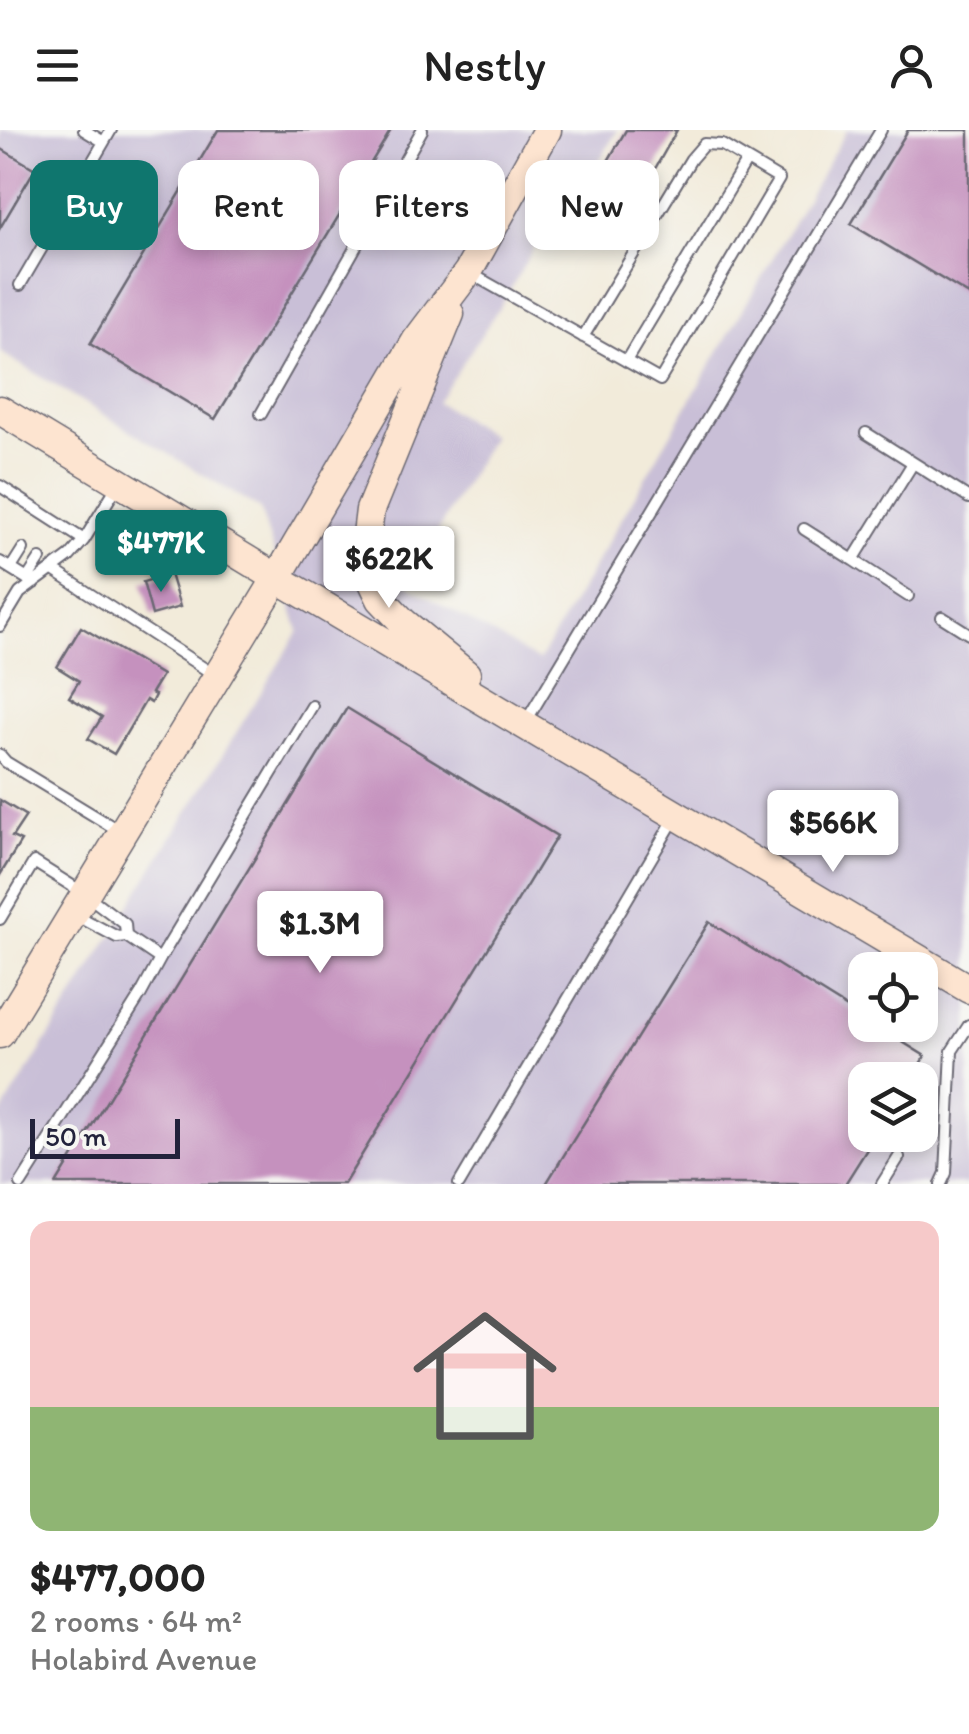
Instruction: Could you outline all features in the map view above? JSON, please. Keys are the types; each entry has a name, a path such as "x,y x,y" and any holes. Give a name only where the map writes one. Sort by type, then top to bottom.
{"main road":[{"path":"524,724 403,622 382,598 370,576 366,551 370,510 468,272 547,130"},
{"path":"0,1034 416,342 468,272"},
{"path":"0,410 969,990"}],"lane":[{"path":"84,130 104,142"},
{"path":"20,285 111,130"},
{"path":"260,414 422,130"},
{"path":"524,724 881,130"},
{"path":"468,272 583,337 660,380 779,179 722,145 704,144 583,337"},
{"path":"626,361 747,160"},
{"path":"866,434 969,498"},
{"path":"853,560 913,463"},
{"path":"31,581 70,556 119,482"},
{"path":"0,487 84,540"},
{"path":"14,514 22,501"},
{"path":"37,528 45,515"},
{"path":"53,540 62,526"},
{"path":"804,530 908,596"},
{"path":"23,549 5,565 31,581"},
{"path":"0,626 31,581 40,560"},
{"path":"53,570 217,676"},
{"path":"942,617 969,634"},
{"path":"21,1184 141,994 312,706"},
{"path":"0,756 122,833"},
{"path":"458,1184 677,816"},
{"path":"0,919 34,862 117,937 126,936 160,959"},
{"path":"79,904 125,924 126,936"},
{"path":"941,1184 946,1173 952,1050 969,1025"},
{"path":"882,1184 899,1157"}],"shaded area":[{"path":"0,130 618,130 600,160 525,160 525,250 533,250 437,402 492,436 407,585 539,661 847,130 969,130 969,1184 0,1184 0,1116 299,631 260,509 0,352"}],"building":[{"path":"218,130 391,130 373,160 339,160 339,215 319,248 319,160 200,160"},
{"path":"626,130 677,130 659,162 609,160"},
{"path":"908,130 969,130 969,295 851,224"},
{"path":"0,148 30,166 30,177 0,228"},
{"path":"178,197 178,250 318,250 215,419 90,344 146,250 158,250 158,230"},
{"path":"170,574 180,607 152,615 143,582"},
{"path":"81,627 162,675 151,693 155,695 151,703 146,700 114,754 88,739 102,717 69,697 79,681 57,667"},
{"path":"347,708 557,836 344,1184 56,1184"},
{"path":"0,800 26,816 12,837 21,841 0,875"},
{"path":"709,922 848,1008 848,1042 902,1042 925,1056 921,1062 848,1062 848,1152 865,1152 845,1184 546,1184"}]}
